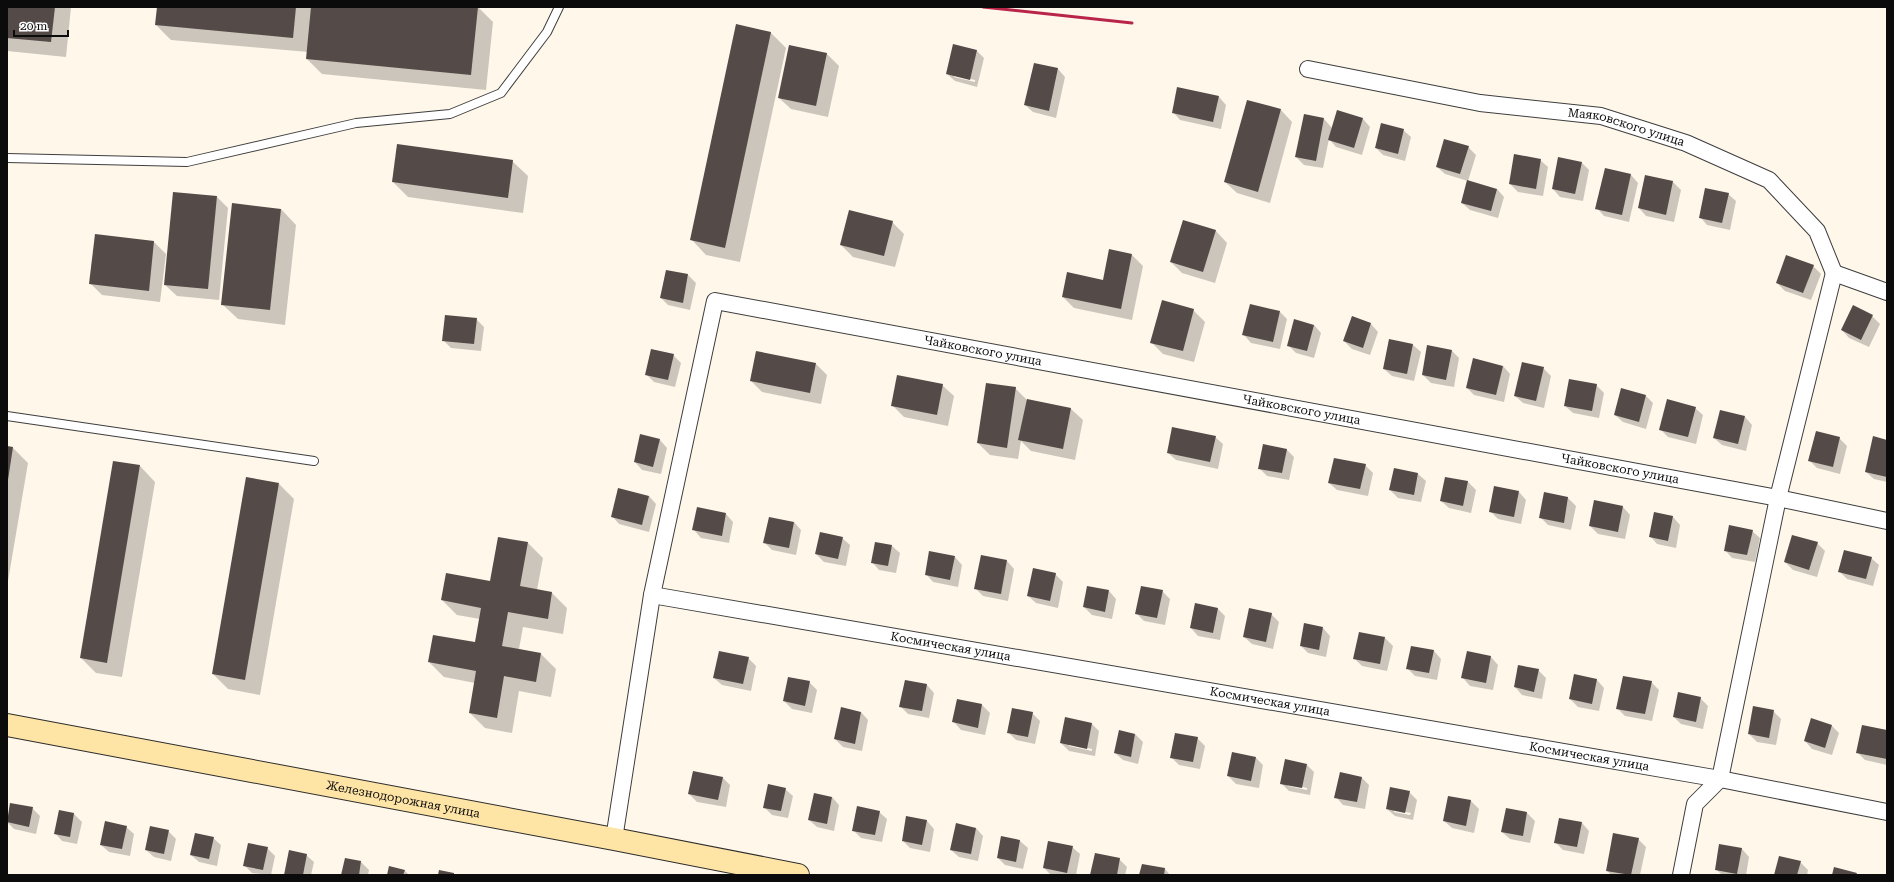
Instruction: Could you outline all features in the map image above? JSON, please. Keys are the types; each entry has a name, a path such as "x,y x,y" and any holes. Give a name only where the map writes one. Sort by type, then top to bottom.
{"street":[{"name":"Маяковского улица","path":"1308,69 1480,103 1601,116 1686,144 1769,180 1817,231 1834,273"},
{"path":"1681,875 1695,804 1720,779 1778,498 1834,273 1887,292"},
{"name":"Чайковского улица","path":"652,595 715,301 1778,498 1887,521"},
{"path":"614,839 652,595"},
{"name":"Космическая улица","path":"652,595 1720,779 1887,812"},
{"name":"Железнодорожная улица","path":"7,725 798,875"}],"lane":[{"path":"7,158 187,162 356,123 450,114 501,93 547,32 559,7"},
{"path":"7,416 314,461"}],"building":[{"path":"7,7 55,7 51,42 7,38"},
{"path":"157,7 296,7 293,38 155,25"},
{"path":"311,7 478,7 471,75 306,59"},
{"path":"736,24 771,32 725,248 690,240"},
{"path":"953,44 977,50 970,80 946,74"},
{"path":"789,45 827,53 816,106 778,98"},
{"path":"1034,63 1058,68 1049,111 1024,105"},
{"path":"1177,87 1219,96 1213,122 1172,113"},
{"path":"1247,100 1281,109 1258,192 1224,182"},
{"path":"1337,110 1363,118 1354,148 1328,140"},
{"path":"1304,114 1324,118 1316,161 1295,157"},
{"path":"1381,123 1404,129 1398,154 1375,148"},
{"path":"1444,139 1469,146 1460,174 1436,167"},
{"path":"397,144 513,160 508,198 392,182"},
{"path":"1514,154 1541,159 1536,189 1509,184"},
{"path":"1558,157 1582,162 1575,194 1552,189"},
{"path":"1605,168 1631,174 1622,215 1595,209"},
{"path":"1645,175 1673,181 1666,215 1638,208"},
{"path":"1467,180 1497,189 1491,211 1461,203"},
{"path":"1705,188 1729,193 1722,223 1699,218"},
{"path":"173,192 217,196 208,289 164,285"},
{"path":"232,203 281,209 270,310 221,305"},
{"path":"849,210 893,221 884,256 840,245"},
{"path":"1183,220 1216,230 1203,272 1170,262"},
{"path":"95,234 154,241 149,291 89,284"},
{"path":"1109,249 1132,254 1121,309 1062,297 1067,272 1103,280"},
{"path":"1786,255 1814,265 1803,293 1776,283"},
{"path":"666,270 688,274 683,303 660,298"},
{"path":"1162,300 1194,309 1183,351 1150,343"},
{"path":"1250,304 1280,311 1273,342 1242,335"},
{"path":"1853,305 1873,315 1861,340 1841,330"},
{"path":"445,315 477,318 474,344 442,341"},
{"path":"1352,316 1371,323 1363,348 1343,341"},
{"path":"1294,319 1314,325 1307,351 1287,346"},
{"path":"1389,339 1413,344 1407,374 1383,369"},
{"path":"1427,345 1452,350 1446,380 1422,375"},
{"path":"651,349 674,354 668,380 645,375"},
{"path":"756,351 816,363 810,393 750,381"},
{"path":"1473,358 1503,366 1496,395 1466,388"},
{"path":"1522,362 1544,367 1536,401 1514,396"},
{"path":"897,375 943,384 937,415 891,406"},
{"path":"1569,379 1597,384 1592,411 1564,406"},
{"path":"986,383 1016,387 1007,448 977,443"},
{"path":"1621,388 1646,395 1639,422 1614,415"},
{"path":"1027,399 1071,408 1063,449 1018,440"},
{"path":"1667,399 1696,407 1688,437 1659,430"},
{"path":"1720,410 1745,416 1738,444 1713,438"},
{"path":"1172,427 1216,436 1210,462 1167,453"},
{"path":"1816,431 1840,437 1833,467 1808,461"},
{"path":"640,434 660,439 653,467 634,462"},
{"path":"1873,436 1887,440 1887,477 1865,472"},
{"path":"1263,444 1287,449 1282,473 1258,469"},
{"path":"7,446 13,447 8,480 7,480"},
{"path":"1334,458 1366,464 1360,489 1328,483"},
{"path":"113,461 140,465 107,663 80,658"},
{"path":"1394,468 1418,473 1414,495 1389,490"},
{"path":"246,477 279,483 245,680 212,674"},
{"path":"1445,477 1468,481 1463,506 1440,501"},
{"path":"1494,486 1519,491 1514,517 1489,512"},
{"path":"618,488 649,496 642,525 611,517"},
{"path":"1544,492 1568,497 1564,523 1539,518"},
{"path":"1594,500 1623,506 1618,532 1589,526"},
{"path":"697,507 726,513 722,536 692,530"},
{"path":"1654,512 1673,516 1668,541 1649,537"},
{"path":"769,517 794,522 789,548 763,543"},
{"path":"1729,525 1753,530 1747,555 1724,551"},
{"path":"820,532 843,537 838,559 815,554"},
{"path":"1792,535 1818,542 1809,570 1784,562"},
{"path":"498,537 528,542 520,586 552,592 548,619 508,612 502,646 541,653 536,682 504,676 497,718 469,713 476,671 428,662 433,635 475,642 481,608 441,600 446,573 490,581"},
{"path":"875,542 892,545 888,566 871,563"},
{"path":"1844,550 1872,557 1866,579 1838,572"},
{"path":"929,551 955,556 950,580 925,575"},
{"path":"981,555 1007,560 1001,594 974,589"},
{"path":"1033,568 1056,573 1050,601 1027,596"},
{"path":"1087,586 1109,590 1105,612 1083,607"},
{"path":"1141,586 1163,590 1157,618 1135,614"},
{"path":"1195,603 1218,608 1213,633 1190,628"},
{"path":"1249,608 1272,613 1266,642 1243,637"},
{"path":"1304,623 1323,627 1319,650 1300,646"},
{"path":"1359,632 1385,637 1380,664 1353,659"},
{"path":"1411,646 1434,650 1429,673 1406,669"},
{"path":"719,651 749,657 743,684 713,678"},
{"path":"1467,651 1491,656 1486,683 1461,678"},
{"path":"1518,665 1539,669 1534,692 1514,687"},
{"path":"1574,674 1597,679 1592,704 1569,699"},
{"path":"1623,676 1652,681 1645,714 1616,709"},
{"path":"788,677 810,681 805,706 783,701"},
{"path":"905,680 927,684 922,711 899,707"},
{"path":"1678,692 1701,697 1696,722 1673,717"},
{"path":"957,699 982,704 978,728 952,722"},
{"path":"1753,706 1774,710 1769,738 1748,734"},
{"path":"841,707 861,712 855,744 834,739"},
{"path":"1012,708 1033,712 1028,737 1007,733"},
{"path":"1065,717 1092,723 1087,749 1060,743"},
{"path":"1811,718 1832,725 1825,748 1804,741"},
{"path":"1862,725 1887,730 1887,759 1856,753"},
{"path":"1119,730 1135,734 1131,757 1114,753"},
{"path":"1175,733 1198,737 1193,762 1170,758"},
{"path":"1232,752 1256,757 1251,781 1227,776"},
{"path":"1285,759 1307,764 1302,788 1280,784"},
{"path":"693,771 723,777 718,800 688,794"},
{"path":"1340,772 1362,777 1357,802 1334,798"},
{"path":"768,784 786,788 781,811 763,808"},
{"path":"1390,787 1410,791 1405,813 1386,809"},
{"path":"814,793 832,797 827,824 808,820"},
{"path":"1448,796 1471,800 1466,826 1443,821"},
{"path":"10,803 33,807 29,827 7,822"},
{"path":"857,806 880,811 875,835 852,831"},
{"path":"1506,808 1527,812 1523,836 1501,832"},
{"path":"59,810 74,813 70,837 54,834"},
{"path":"906,816 927,820 922,845 902,841"},
{"path":"1559,818 1582,822 1577,847 1554,843"},
{"path":"105,821 127,826 122,849 100,845"},
{"path":"956,823 976,828 971,854 950,850"},
{"path":"150,826 169,830 164,854 145,850"},
{"path":"195,833 214,837 209,859 190,855"},
{"path":"1613,833 1639,838 1631,875 1606,871"},
{"path":"1001,836 1020,840 1016,862 997,858"},
{"path":"1048,841 1073,846 1067,873 1043,868"},
{"path":"248,843 268,847 263,870 243,866"},
{"path":"1719,844 1742,848 1737,874 1715,870"},
{"path":"289,850 307,854 303,875 284,875"},
{"path":"1095,853 1120,858 1117,875 1090,875"},
{"path":"1779,856 1801,861 1797,875 1774,875"},
{"path":"345,858 361,861 359,875 341,875"},
{"path":"1142,864 1165,868 1164,875 1139,875"},
{"path":"389,866 405,870 403,875 387,875"},
{"path":"1834,867 1857,873 1856,875 1832,875"},
{"path":"439,870 454,873 454,875 438,875"}],"railway":[{"path":"983,7 1132,23"}]}
